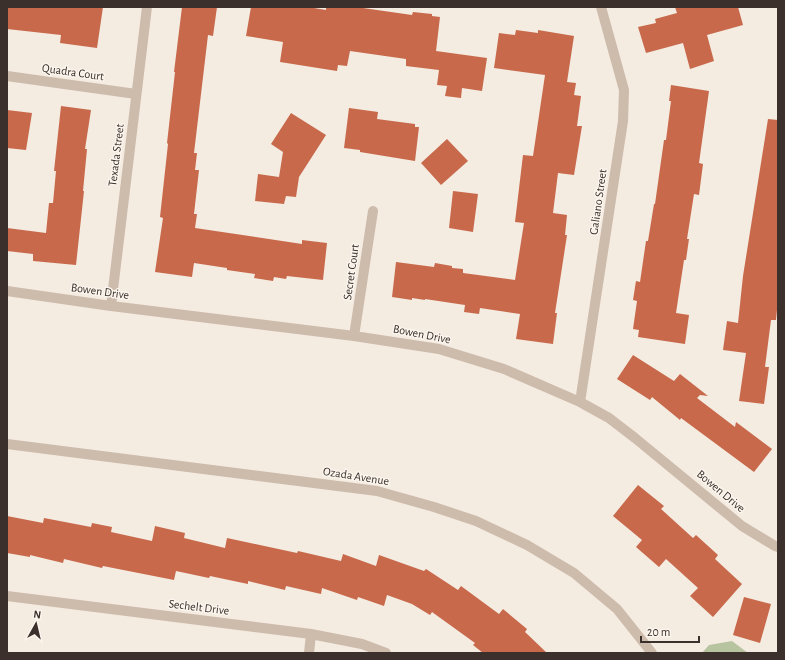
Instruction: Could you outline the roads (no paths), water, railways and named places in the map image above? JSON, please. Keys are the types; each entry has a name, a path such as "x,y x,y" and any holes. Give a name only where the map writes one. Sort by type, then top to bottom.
{"street":[{"name":"Texada Street","path":"111,306 147,7"},
{"name":"Galiano Street","path":"580,402 623,121 624,105 624,90 601,7"},
{"name":"Quadra Court","path":"7,76 136,94"},
{"name":"Secret Court","path":"354,336 373,211"},
{"name":"Bowen Drive","path":"7,291 111,306 354,336 439,349 504,369 580,402 609,418 636,438 742,526 775,546 778,546"},
{"name":"Ozada Avenue","path":"7,444 377,491 434,506 476,521 521,542 574,573 617,609 652,653"},
{"name":"Sechelt Drive","path":"7,596 311,634 362,644 386,653"},
{"path":"309,653 311,634"}]}
